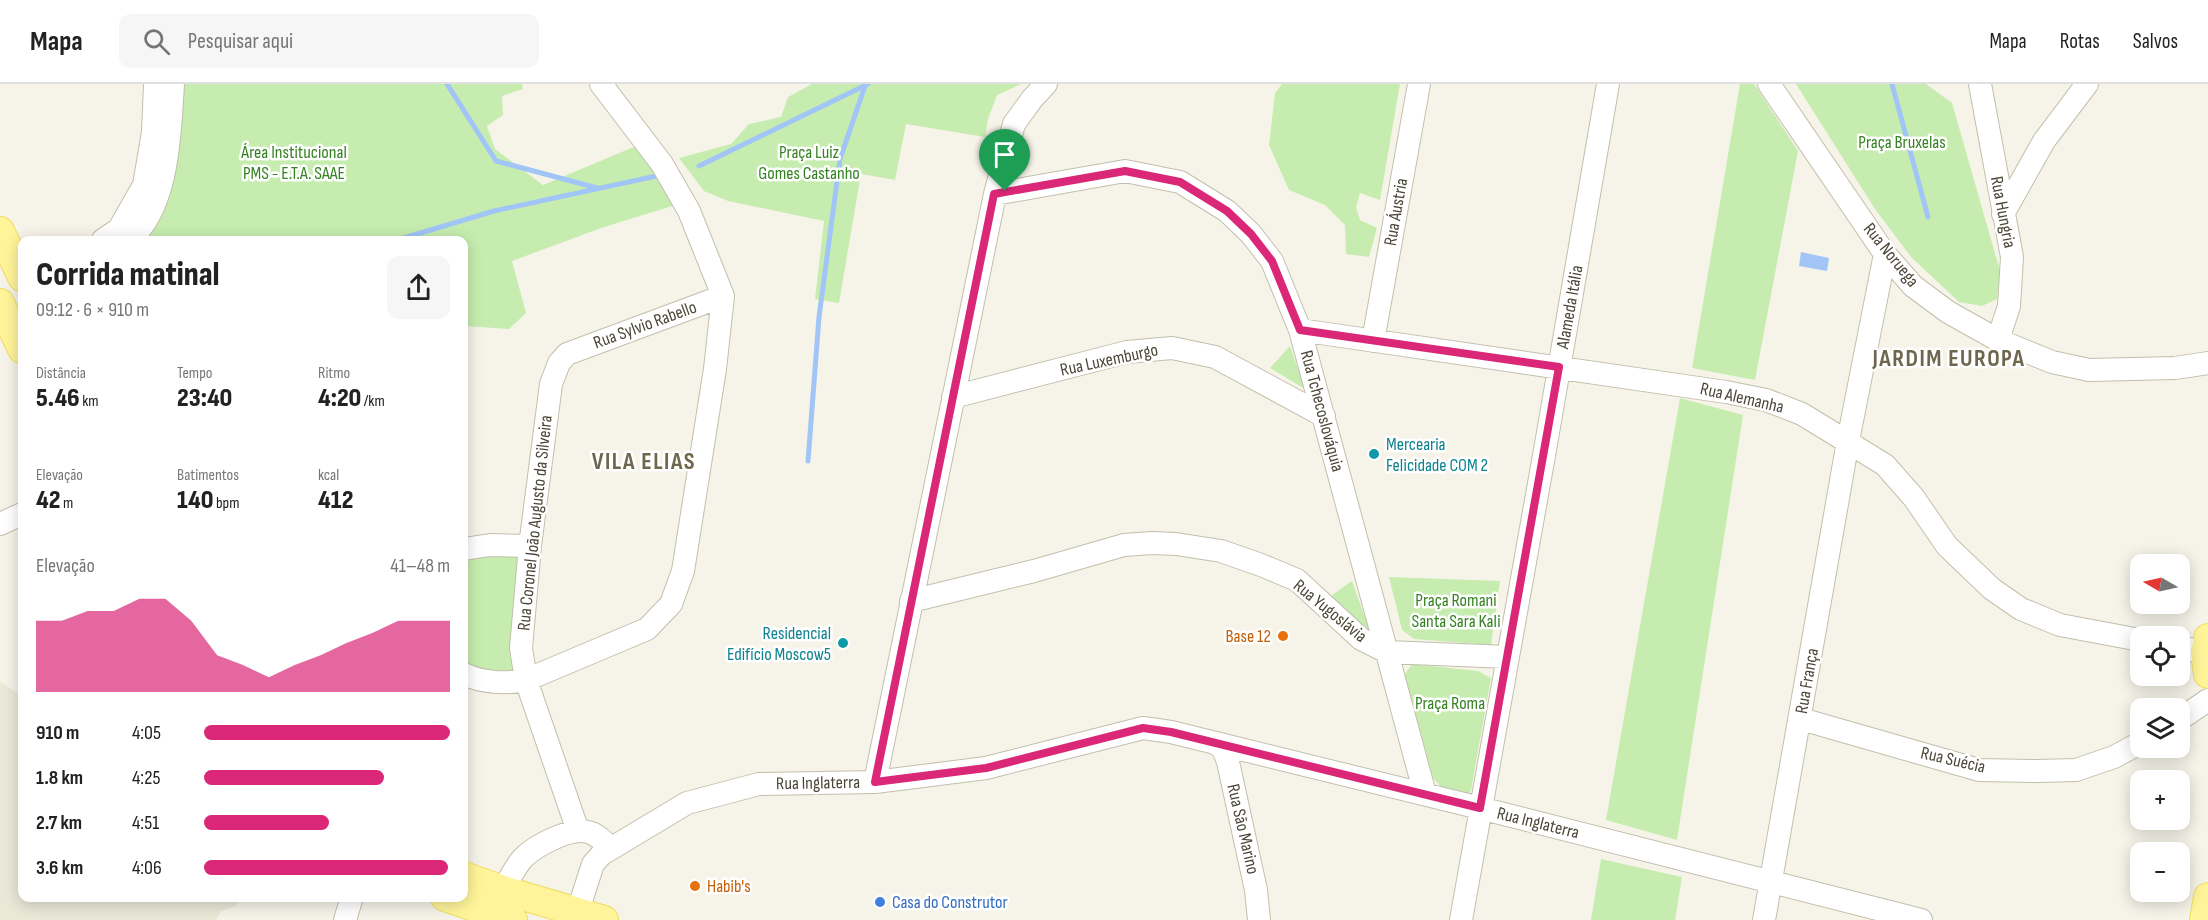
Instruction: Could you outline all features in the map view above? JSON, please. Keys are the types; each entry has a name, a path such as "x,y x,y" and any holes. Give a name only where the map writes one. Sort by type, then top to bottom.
{"main road":[{"path":"0,231 18,269"},
{"path":"0,303 18,341"},
{"path":"468,877 585,917"},
{"path":"460,902 513,920"}],"street":[{"path":"134,236 155,201 164,174 162,133 155,84"},
{"path":"109,236 118,229 144,185 162,133 173,84"},
{"path":"468,676 512,683 526,680 647,629 672,604 683,571 715,369 723,296 690,211 676,185 601,84"},
{"path":"875,782 994,194 1014,124 1046,84"},
{"name":"Rua Áustria","path":"1373,341 1419,84"},
{"name":"Alameda Itália","path":"1461,920 1608,84"},
{"name":"Rua Noruega","path":"1769,84 1885,254 1913,286 1948,312 1998,340 2052,362 2089,370 2175,368 2208,363"},
{"name":"Rua Hungria","path":"1980,84 2002,214 2012,257 2009,306 1998,340"},
{"path":"2002,214 2044,141 2087,84"},
{"name":"Rua Tchecoslováquia","path":"994,194 1125,171 1180,182 1227,211 1251,234 1272,261 1300,330 1425,794"},
{"name":"Rua França","path":"1764,920 1848,441 1885,254"},
{"name":"Rua Sylvio Rabello","path":"567,354 723,296"},
{"name":"Rua Alemanha","path":"1300,330 1726,392 1766,400 1802,414 1885,465 1914,498 1947,546 1992,589 2021,609 2060,626 2130,638"},
{"name":"Rua Luxemburgo","path":"953,397 1126,352 1172,348 1215,357 1324,416"},
{"name":"Rua Coronel João Augusto da Silveira","path":"567,354 559,363 551,384 530,546 521,648 526,680 578,831"},
{"path":"0,524 18,516"},
{"name":"Rua Yugoslávia","path":"911,601 1034,571 1124,545 1176,544 1221,551 1297,580 1361,639 1386,652 1508,657"},
{"path":"468,549 530,546"},
{"path":"2190,712 2208,700"},
{"name":"Rua Suécia","path":"1801,719 1978,770 2076,770 2114,757 2130,748"},
{"name":"Rua Inglaterra","path":"585,917 593,864 611,848 687,803 759,784 875,782 986,768 1143,728 1171,732 1425,794 1921,920"},
{"name":"Rua São Marino","path":"1215,743 1223,749 1228,762 1256,890 1259,920"},
{"path":"503,890 522,860 535,848 556,838 578,831 589,832 611,848"},
{"path":"345,920 350,902"}],"shaded area":[{"path":"0,682 18,693 18,902 239,902 236,906 221,911 216,920 0,920"}],"green space":[{"name":"Área Institucional PMS - E.T.A. SAAE","path":"182,84 522,84 523,89 502,96 503,115 487,126 495,149 543,185 636,146 679,204 604,227 512,261 526,313 509,329 468,326 468,236 141,236"},
{"name":"Praça Luiz Gomes Castanho","path":"812,84 1021,84 997,95 988,119 985,137 906,124 895,180 861,174 839,303 815,299 824,221 728,201 704,191 679,158 731,144 749,124 781,117 788,97"},
{"path":"1282,84 1400,84 1380,200 1360,193 1356,207 1360,220 1377,228 1369,257 1346,254 1345,225 1325,205 1289,190 1269,145 1275,93"},
{"path":"1740,84 1754,84 1798,151 1755,380 1692,368"},
{"name":"Praça Bruxelas","path":"1796,84 1926,84 1952,103 2000,271 1997,299 1982,306 1959,302 1911,257 1875,209"},
{"path":"1290,346 1305,389 1270,368"},
{"path":"1680,398 1743,415 1677,840 1606,820"},
{"path":"523,550 514,672 476,670 468,667 468,552"},
{"name":"Praça Romani Santa Sara Kali","path":"1389,577 1500,581 1491,645 1414,639 1402,630"},
{"path":"1352,581 1370,631 1328,598"},
{"name":"Praça Roma","path":"1412,664 1478,671 1491,678 1471,790 1467,795 1445,791 1433,778 1405,674"},
{"path":"1601,859 1682,877 1675,920 1591,920"}],"water":[{"path":"1801,252 1829,258 1827,271 1799,266"}],"waterway":[{"path":"447,84 496,161 597,188"},
{"path":"699,166 868,84"},
{"path":"1892,84 1928,217"},
{"path":"808,461 819,317 840,159 865,86"},
{"path":"410,236 494,211 661,175"}],"place":[{"name":"Mercearia Felicidade COM 2","path":"1374,454"},
{"name":"Base 12","path":"1283,636"},
{"name":"Residencial Edifício Moscow5","path":"843,643"},
{"name":"Habib's","path":"695,886"},
{"name":"Casa do Construtor","path":"880,902"}],"district":[{"name":"JARDIM EUROPA","path":"1949,358"},
{"name":"VILA ELIAS","path":"644,461"}],"route":[{"path":"1125,171 1180,182 1227,211 1251,234 1272,261 1300,330 1559,367 1480,808 1171,732 1143,728 986,768 875,782 994,194 1005,191 1125,171"}]}
